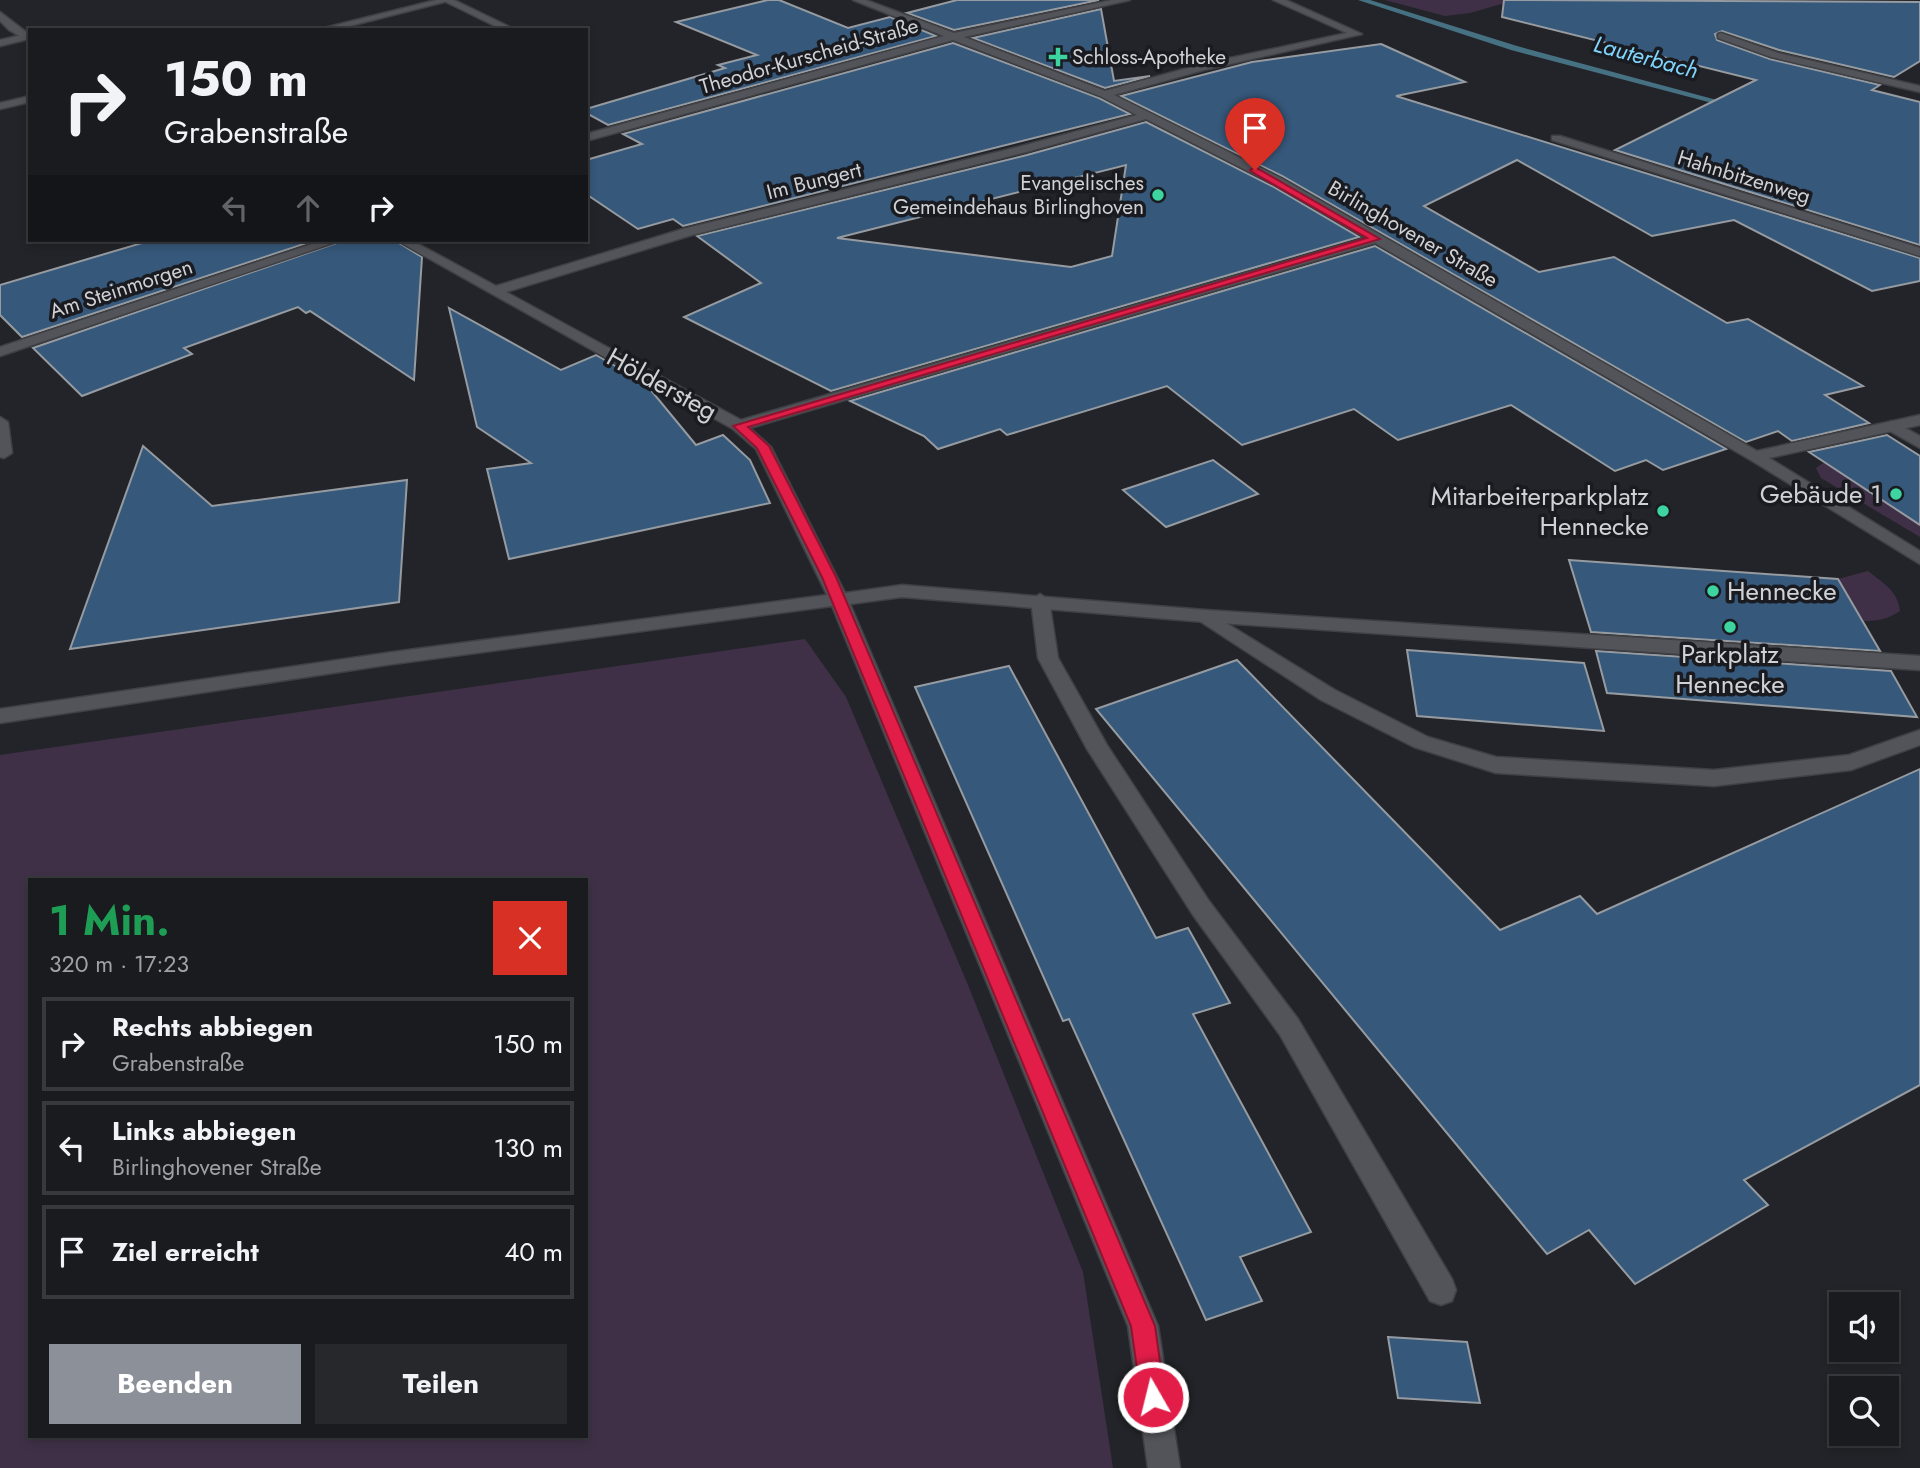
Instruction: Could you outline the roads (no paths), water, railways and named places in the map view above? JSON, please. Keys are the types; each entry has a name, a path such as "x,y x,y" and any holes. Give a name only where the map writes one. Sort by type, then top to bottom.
{"street":[{"path":"329,28 447,0 507,28"},
{"name":"Birlinghovener Straße","path":"858,0 1104,93 1277,181 1755,456 1920,559"},
{"name":"Theodor-Kurscheid-Straße","path":"588,137 955,36 1125,0"},
{"path":"1104,93 1214,64 1357,34 1279,0"},
{"path":"0,15 12,28 28,38"},
{"path":"1721,36 1775,55 1920,89"},
{"path":"0,43 28,38"},
{"path":"0,106 28,99"},
{"name":"Im Bungert","path":"495,291 688,232 1022,150 1145,116"},
{"name":"Hahnbitzenweg","path":"1556,138 1920,252"},
{"path":"739,426 1375,239"},
{"name":"Am Steinmorgen","path":"0,352 330,242"},
{"name":"Höldersteg","path":"406,242 739,426 763,446 838,599 1143,1326 1164,1468"},
{"path":"1755,456 1920,420"},
{"path":"0,422 4,453"},
{"path":"1892,426 1920,443"},
{"path":"0,716 393,658 902,591 1040,600 1205,616 1920,663"},
{"path":"1040,600 1048,658 1098,749 1201,908 1289,1027 1441,1290"},
{"path":"1205,616 1328,695 1421,742 1496,765 1714,778 1851,762 1920,737"}],"waterway":[{"name":"Lauterbach","path":"1362,0 1514,48 1735,106"}],"place":[{"name":"Schloss-Apotheke","path":"1058,57"},
{"name":"Evangelisches Gemeindehaus Birlinghoven","path":"1158,195"},
{"name":"Gebäude 1","path":"1896,494"},
{"name":"Mitarbeiterparkplatz Hennecke","path":"1663,511"},
{"name":"Hennecke","path":"1713,591"},
{"name":"Parkplatz Hennecke","path":"1730,627"}]}
